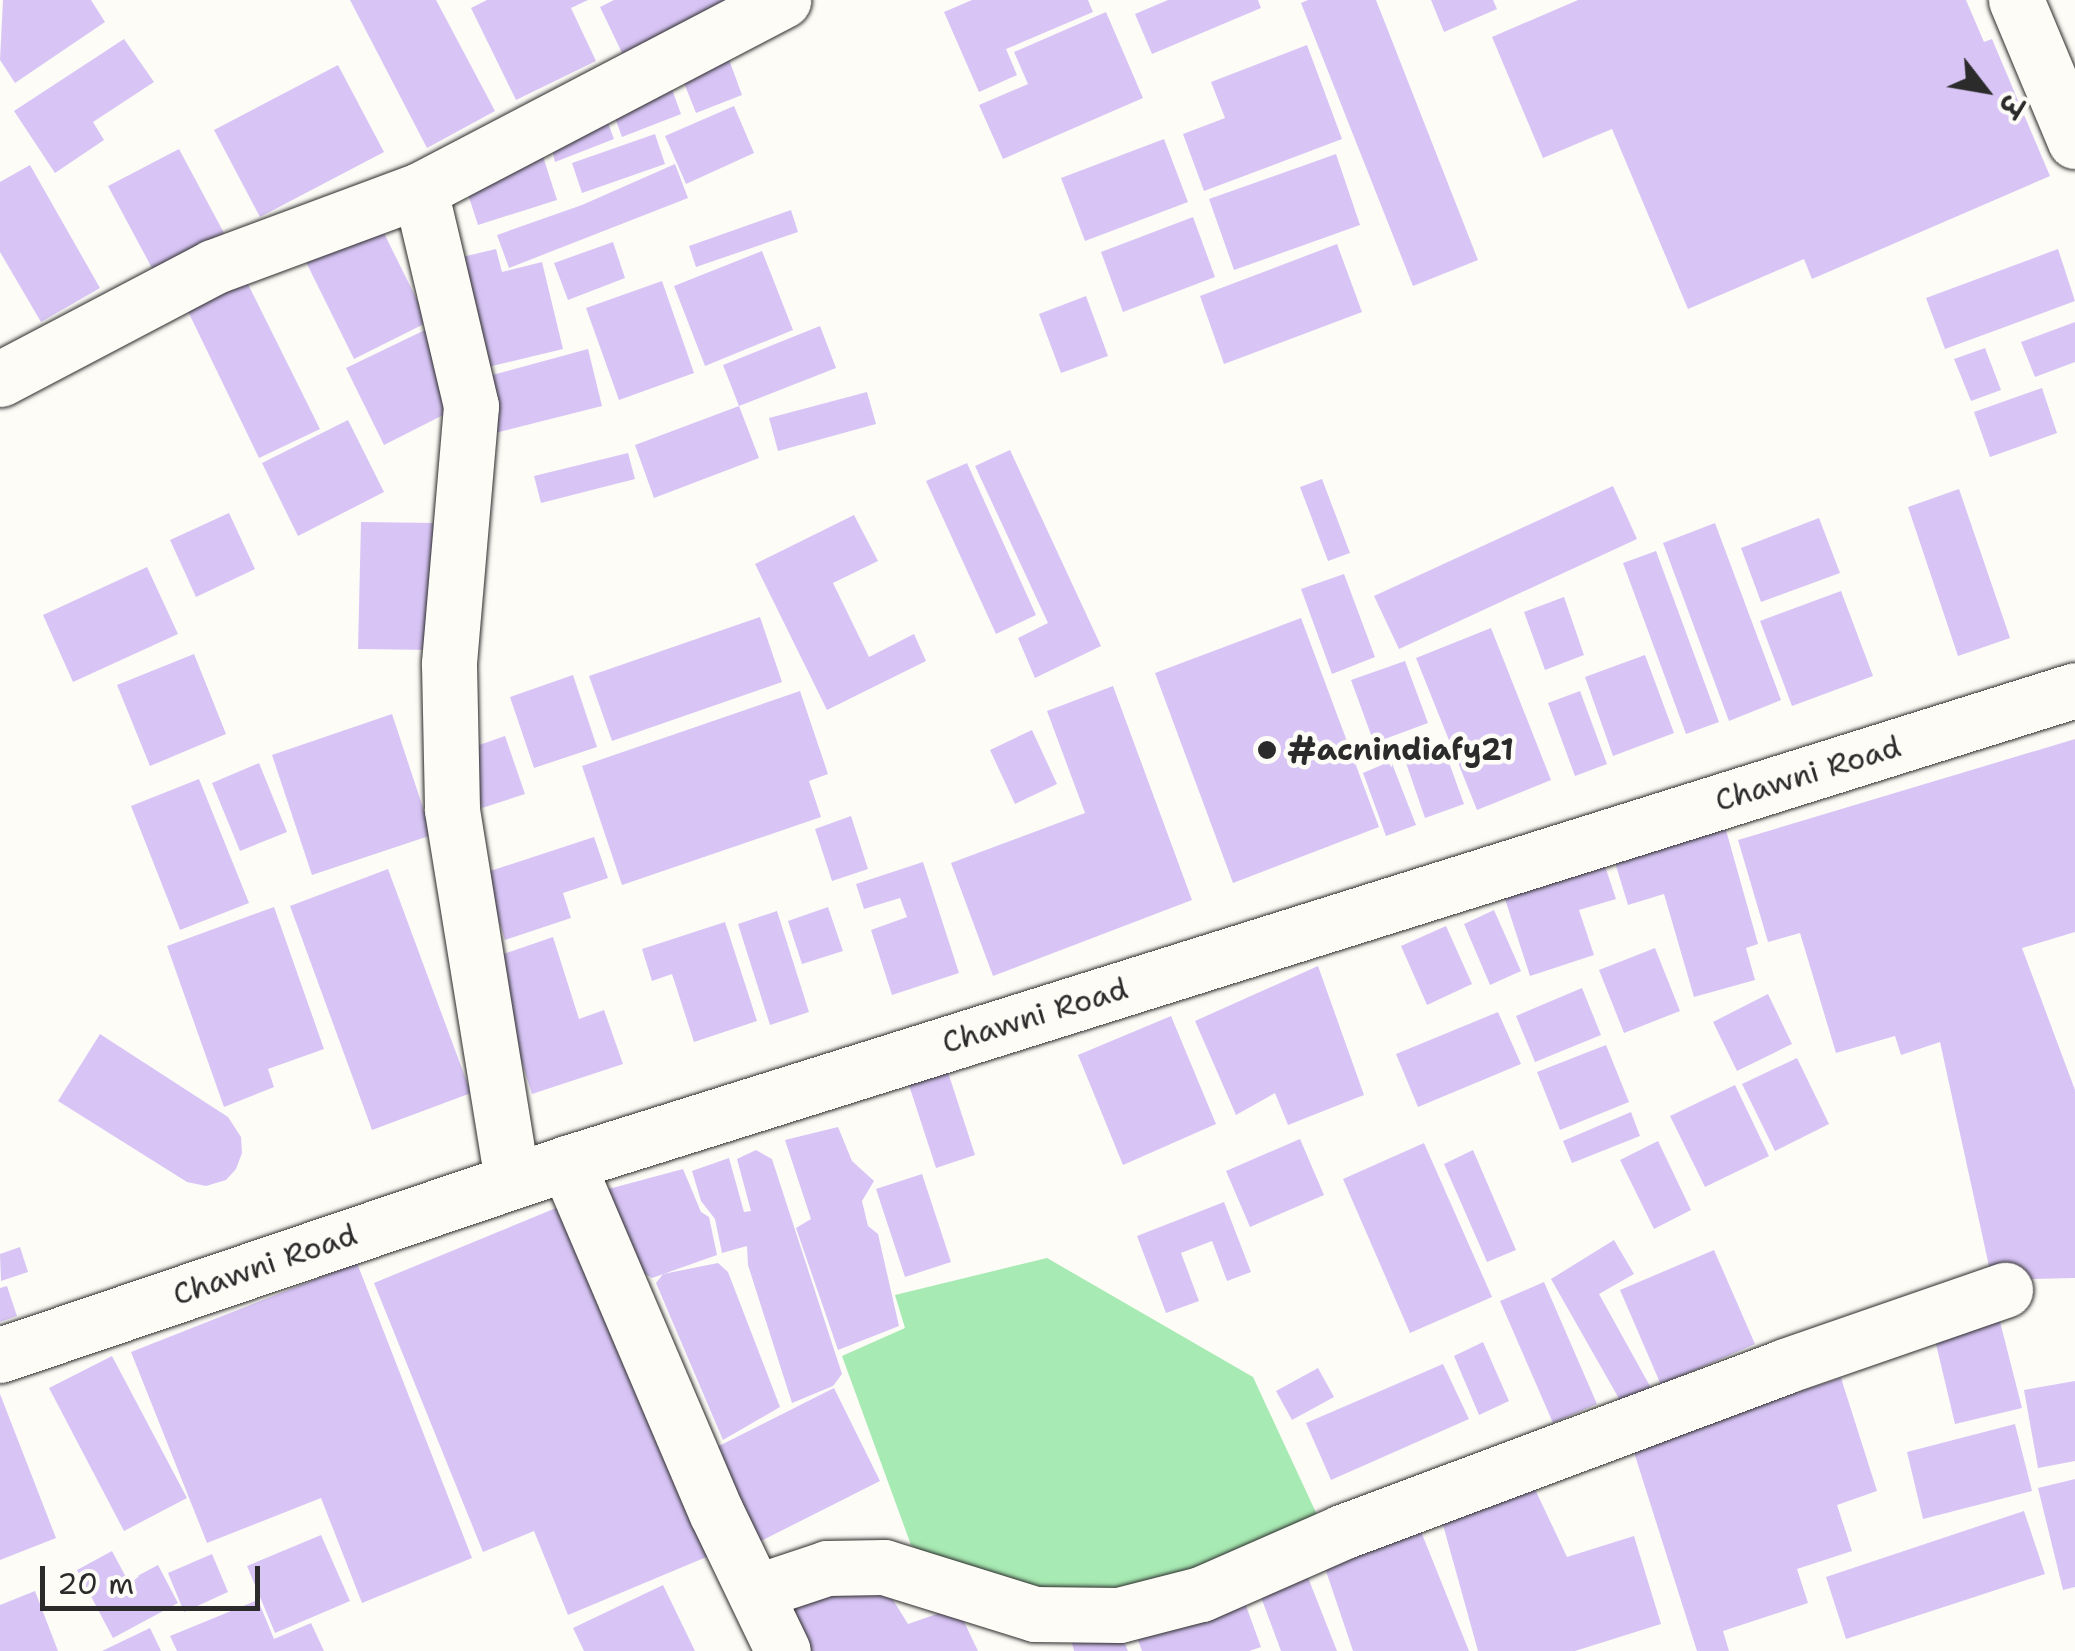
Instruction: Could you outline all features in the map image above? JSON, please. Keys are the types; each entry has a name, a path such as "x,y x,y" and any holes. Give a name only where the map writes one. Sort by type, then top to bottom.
{"street":[{"path":"0,379 214,267 420,190 784,0"},
{"path":"2016,0 2075,141"},
{"path":"420,190 471,406 449,664 452,810 512,1182"},
{"name":"Chawni Road","path":"0,1355 568,1163 2075,690"},
{"path":"568,1163 783,1651"},
{"path":"755,1592 826,1568 884,1567 1035,1614 1119,1614 1201,1594 1361,1525 1785,1366 2004,1290"}],"green space":[{"path":"1047,1258 1253,1377 1319,1519 1140,1589 1017,1609 911,1545 842,1356 905,1328 895,1295"}],"building":[{"path":"3,0 91,0 105,22 15,83 0,60"},
{"path":"350,0 436,0 495,111 427,148"},
{"path":"487,0 588,0 571,8 596,61 516,100 471,8"},
{"path":"614,0 727,0 624,57 600,7"},
{"path":"972,0 1088,0 1093,12 1006,49 1017,75 979,92 944,12"},
{"path":"1168,0 1258,0 1261,8 1152,54 1135,14"},
{"path":"1376,0 1478,260 1413,286 1301,3"},
{"path":"1431,0 1493,0 1497,9 1444,32"},
{"path":"1578,0 1966,0 1984,42 1992,39 2050,176 1812,279 1804,259 1688,309 1612,129 1543,158 1492,37"},
{"path":"1106,12 1143,98 1003,159 979,105 1028,84 1014,52"},
{"path":"124,39 154,82 93,122 104,140 55,173 14,111"},
{"path":"1307,45 1342,139 1204,191 1183,134 1225,118 1211,82"},
{"path":"727,54 742,95 696,113 680,73"},
{"path":"338,65 384,152 260,217 214,130"},
{"path":"667,76 681,114 622,137 610,104"},
{"path":"601,104 614,139 555,162 548,132"},
{"path":"734,106 754,153 686,184 665,136"},
{"path":"655,134 665,164 582,193 572,163"},
{"path":"1164,139 1188,202 1085,241 1061,178"},
{"path":"179,149 224,233 153,270 108,186"},
{"path":"541,150 557,200 478,225 462,176"},
{"path":"1336,154 1360,225 1234,270 1209,199"},
{"path":"675,164 688,198 509,268 497,235 582,205"},
{"path":"30,165 100,288 41,322 0,252 0,182"},
{"path":"791,210 798,232 696,267 689,246"},
{"path":"376,217 428,322 354,359 302,254"},
{"path":"1193,217 1215,277 1123,312 1101,252"},
{"path":"613,242 625,278 568,300 554,263"},
{"path":"1337,244 1362,312 1224,364 1200,296"},
{"path":"496,249 502,272 542,262 563,349 471,371 445,261"},
{"path":"2058,249 2075,301 1945,349 1926,298"},
{"path":"762,251 793,330 705,366 674,286"},
{"path":"240,268 320,429 259,458 181,297"},
{"path":"662,281 694,373 619,400 586,308"},
{"path":"1086,296 1108,356 1061,373 1039,314"},
{"path":"2075,322 2075,362 2035,377 2021,342"},
{"path":"820,326 836,368 739,406 723,365"},
{"path":"427,329 463,405 384,445 346,368"},
{"path":"1985,348 2001,390 1971,401 1954,359"},
{"path":"588,349 602,406 495,433 481,378"},
{"path":"2042,388 2057,433 1990,457 1974,412"},
{"path":"867,392 876,424 778,451 769,418"},
{"path":"739,406 759,458 654,498 635,445"},
{"path":"348,420 384,492 298,536 262,463"},
{"path":"1010,450 1101,646 1035,678 1018,638 1048,623 975,466"},
{"path":"628,453 635,479 541,503 534,476"},
{"path":"967,463 1036,615 996,634 926,481"},
{"path":"1322,479 1350,553 1328,561 1300,487"},
{"path":"1613,486 1637,539 1399,649 1374,596"},
{"path":"1959,489 2010,638 1958,656 1908,507"},
{"path":"229,513 255,569 196,597 170,540"},
{"path":"854,515 878,561 833,583 869,657 914,634 926,661 827,710 755,564"},
{"path":"1819,518 1840,573 1761,602 1741,548"},
{"path":"361,522 435,523 433,650 358,649"},
{"path":"1715,523 1781,700 1729,721 1663,543"},
{"path":"1656,551 1719,722 1686,734 1623,563"},
{"path":"147,567 178,634 73,682 43,615"},
{"path":"1344,574 1375,657 1332,674 1301,589"},
{"path":"1841,591 1873,676 1792,706 1760,621"},
{"path":"1564,597 1584,655 1545,670 1524,612"},
{"path":"760,617 782,682 612,741 589,676"},
{"name":"#acnindiafy21","path":"1301,618 1379,827 1233,883 1155,673"},
{"path":"1491,628 1551,780 1477,810 1416,658"},
{"path":"194,654 226,734 150,766 117,685"},
{"path":"1645,655 1674,733 1613,756 1585,677"},
{"path":"1405,661 1428,723 1374,743 1351,680"},
{"path":"573,675 597,747 534,768 510,697"},
{"path":"1113,686 1192,900 993,976 951,863 1085,813 1047,711"},
{"path":"800,691 828,774 809,781 821,817 622,885 582,766"},
{"path":"1580,691 1607,764 1575,776 1548,703"},
{"path":"392,714 432,835 312,875 272,755"},
{"path":"1032,730 1057,784 1015,804 990,750"},
{"path":"505,736 525,794 482,808 462,751"},
{"path":"2075,739 2075,932 2022,948 2075,1090 2075,1278 1992,1280 1940,1042 1901,1055 1895,1036 1836,1053 1800,933 1768,942 1738,840"},
{"path":"1443,746 1464,804 1425,818 1405,760"},
{"path":"1391,761 1416,825 1386,836 1363,773"},
{"path":"259,763 287,832 240,851 212,783"},
{"path":"199,779 249,903 180,930 131,806"},
{"path":"851,816 868,869 832,881 815,829"},
{"path":"1724,823 1758,944 1746,948 1755,980 1694,997 1664,894 1628,905 1613,856"},
{"path":"594,837 608,878 563,893 571,918 505,940 484,873"},
{"path":"923,862 959,973 892,995 871,930 907,917 900,898 864,909 856,884"},
{"path":"1604,863 1616,899 1579,910 1594,955 1530,976 1504,896"},
{"path":"388,869 471,1093 372,1130 290,906"},
{"path":"274,907 324,1049 268,1069 274,1087 224,1107 167,946"},
{"path":"828,907 843,951 802,964 788,921"},
{"path":"1494,910 1521,971 1490,985 1464,924"},
{"path":"777,911 809,1012 770,1025 738,924"},
{"path":"725,922 757,1021 694,1042 672,974 652,981 642,949"},
{"path":"1446,926 1472,984 1427,1005 1401,946"},
{"path":"553,937 579,1019 604,1010 623,1064 532,1094 489,959"},
{"path":"1655,948 1680,1011 1624,1033 1599,970"},
{"path":"1318,966 1364,1095 1288,1125 1275,1093 1236,1115 1195,1021"},
{"path":"1582,988 1601,1035 1535,1062 1516,1016"},
{"path":"1768,994 1792,1044 1737,1071 1713,1022"},
{"path":"1498,1012 1521,1064 1418,1107 1396,1054"},
{"path":"1171,1016 1216,1124 1123,1165 1078,1055"},
{"path":"100,1034 228,1117 241,1137 242,1153 226,1180 206,1186 187,1182 58,1101"},
{"path":"1606,1045 1629,1102 1560,1130 1537,1072"},
{"path":"1797,1058 1829,1124 1775,1151 1742,1084"},
{"path":"944,1060 975,1155 936,1168 905,1073"},
{"path":"1735,1085 1769,1156 1705,1187 1670,1116"},
{"path":"1631,1112 1640,1136 1572,1163 1563,1141"},
{"path":"838,1127 852,1161 874,1181 862,1201 868,1226 878,1234 899,1326 838,1350 796,1228 811,1219 785,1140"},
{"path":"1300,1139 1324,1195 1250,1227 1226,1171"},
{"path":"1658,1141 1691,1210 1654,1229 1620,1160"},
{"path":"1424,1143 1492,1297 1410,1333 1343,1179"},
{"path":"756,1150 772,1159 842,1374 833,1386 792,1403 748,1265 747,1246 722,1253 715,1219 701,1201 692,1171 729,1158 744,1212 751,1211 737,1159"},
{"path":"1473,1150 1516,1250 1487,1262 1444,1164"},
{"path":"683,1169 701,1212 709,1217 717,1255 652,1278 622,1260 601,1191"},
{"path":"922,1174 951,1262 905,1277 876,1189"},
{"path":"573,1201 716,1553 568,1615 534,1531 483,1552 374,1283"},
{"path":"1224,1202 1251,1272 1227,1281 1212,1241 1181,1253 1199,1301 1166,1313 1137,1236"},
{"path":"1614,1240 1634,1274 1599,1294 1651,1388 1622,1404 1551,1279"},
{"path":"20,1247 28,1272 1,1281 0,1254"},
{"path":"1714,1250 1755,1344 1661,1385 1620,1290"},
{"path":"357,1263 472,1558 362,1603 321,1498 207,1543 131,1352"},
{"path":"718,1263 728,1272 780,1407 723,1440 656,1283 663,1274"},
{"path":"1544,1282 1597,1404 1553,1423 1500,1301"},
{"path":"7,1286 17,1316 0,1322 0,1288"},
{"path":"1996,1306 2022,1408 1955,1424 1931,1323"},
{"path":"1483,1342 1509,1401 1479,1415 1454,1356"},
{"path":"112,1356 187,1498 124,1531 49,1388"},
{"path":"1443,1364 1469,1419 1331,1480 1306,1423"},
{"path":"1318,1368 1334,1397 1292,1420 1276,1391"},
{"path":"1841,1378 1877,1491 1837,1505 1852,1551 1797,1569 1808,1603 1723,1631 1729,1651 1697,1651 1632,1446"},
{"path":"2075,1381 2075,1461 2038,1468 2024,1390"},
{"path":"834,1388 880,1481 749,1547 703,1454"},
{"path":"0,1394 56,1538 0,1560"},
{"path":"2015,1424 2032,1491 1923,1519 1907,1452"},
{"path":"2075,1479 2075,1587 2063,1590 2038,1488"},
{"path":"1533,1485 1567,1557 1634,1536 1661,1624 1575,1651 1478,1651 1440,1514"},
{"path":"2024,1511 2045,1574 1846,1639 1826,1577"},
{"path":"1420,1529 1469,1651 1353,1651 1325,1568"},
{"path":"321,1535 350,1601 275,1633 247,1566"},
{"path":"112,1551 128,1581 158,1565 178,1603 113,1638 77,1570"},
{"path":"212,1554 228,1592 184,1612 168,1573"},
{"path":"1307,1575 1337,1651 1281,1651 1258,1589"},
{"path":"882,1582 908,1624 957,1607 978,1651 795,1651 772,1599"},
{"path":"663,1585 695,1651 584,1651 573,1628"},
{"path":"35,1591 58,1651 0,1651 0,1605"},
{"path":"1241,1592 1261,1647 1249,1651 1142,1651 1135,1632"},
{"path":"258,1600 274,1639 311,1623 324,1651 177,1651 170,1636"},
{"path":"150,1628 161,1651 102,1651"},
{"path":"1119,1630 1128,1651 1074,1651 1070,1635"}],"place":[{"name":"#acnindiafy21","path":"1267,750"}]}
